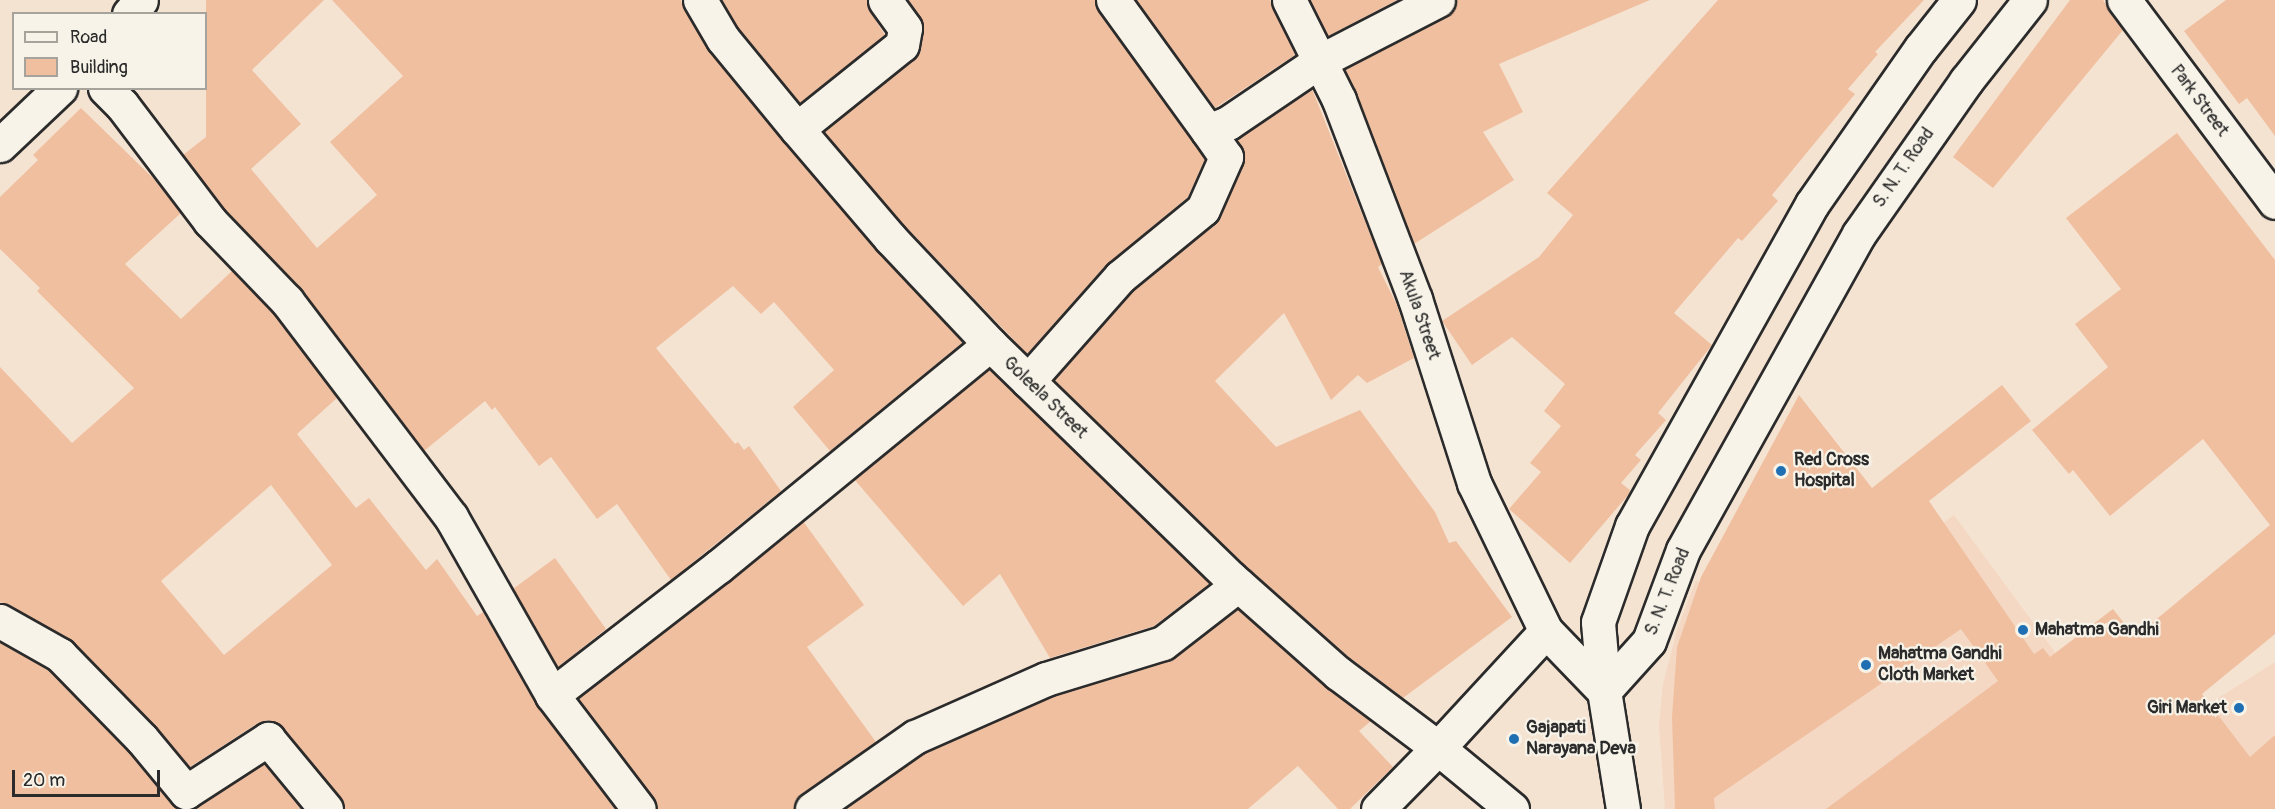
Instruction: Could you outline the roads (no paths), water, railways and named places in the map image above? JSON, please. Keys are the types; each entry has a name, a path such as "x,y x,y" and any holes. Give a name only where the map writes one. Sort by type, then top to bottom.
{"street":[{"path":"131,12 141,0"},
{"name":"Goleela Street","path":"700,0 723,39 796,129 891,239 990,344 1238,585 1338,673 1438,748 1512,809"},
{"path":"796,129 902,45 905,28 885,0"},
{"path":"1028,381 1120,277 1203,209 1226,157 1113,0"},
{"name":"Akula Street","path":"1289,0 1318,63 1339,100 1415,299 1474,483 1546,631 1604,692"},
{"path":"1208,131 1228,123 1318,63 1438,0"},
{"path":"1623,809 1604,692 1598,622 1632,526 1812,204 1921,48 1959,0"},
{"name":"S. N. T. Road","path":"1604,692 1649,641 1683,550 1859,234 1966,81 2030,0"},
{"name":"Park Street","path":"2124,0 2275,202"},
{"path":"0,145 58,90"},
{"path":"107,90 122,105 210,221 287,301 452,517 552,695 639,809"},
{"path":"552,695 718,566 990,344"},
{"path":"812,809 915,737 1046,679 1163,643 1238,585"},
{"path":"0,621 60,655 142,739 178,801 268,739 326,809"},
{"path":"1378,809 1546,631"}],"place":[{"name":"Red Cross Hospital","path":"1781,471"},
{"name":"Mahatma Gandhi","path":"2023,630"},
{"name":"Mahatma Gandhi Cloth Market","path":"1866,665"},
{"name":"Giri Market","path":"2239,708"},
{"name":"Gajapati Narayana Deva","path":"1514,739"}]}
